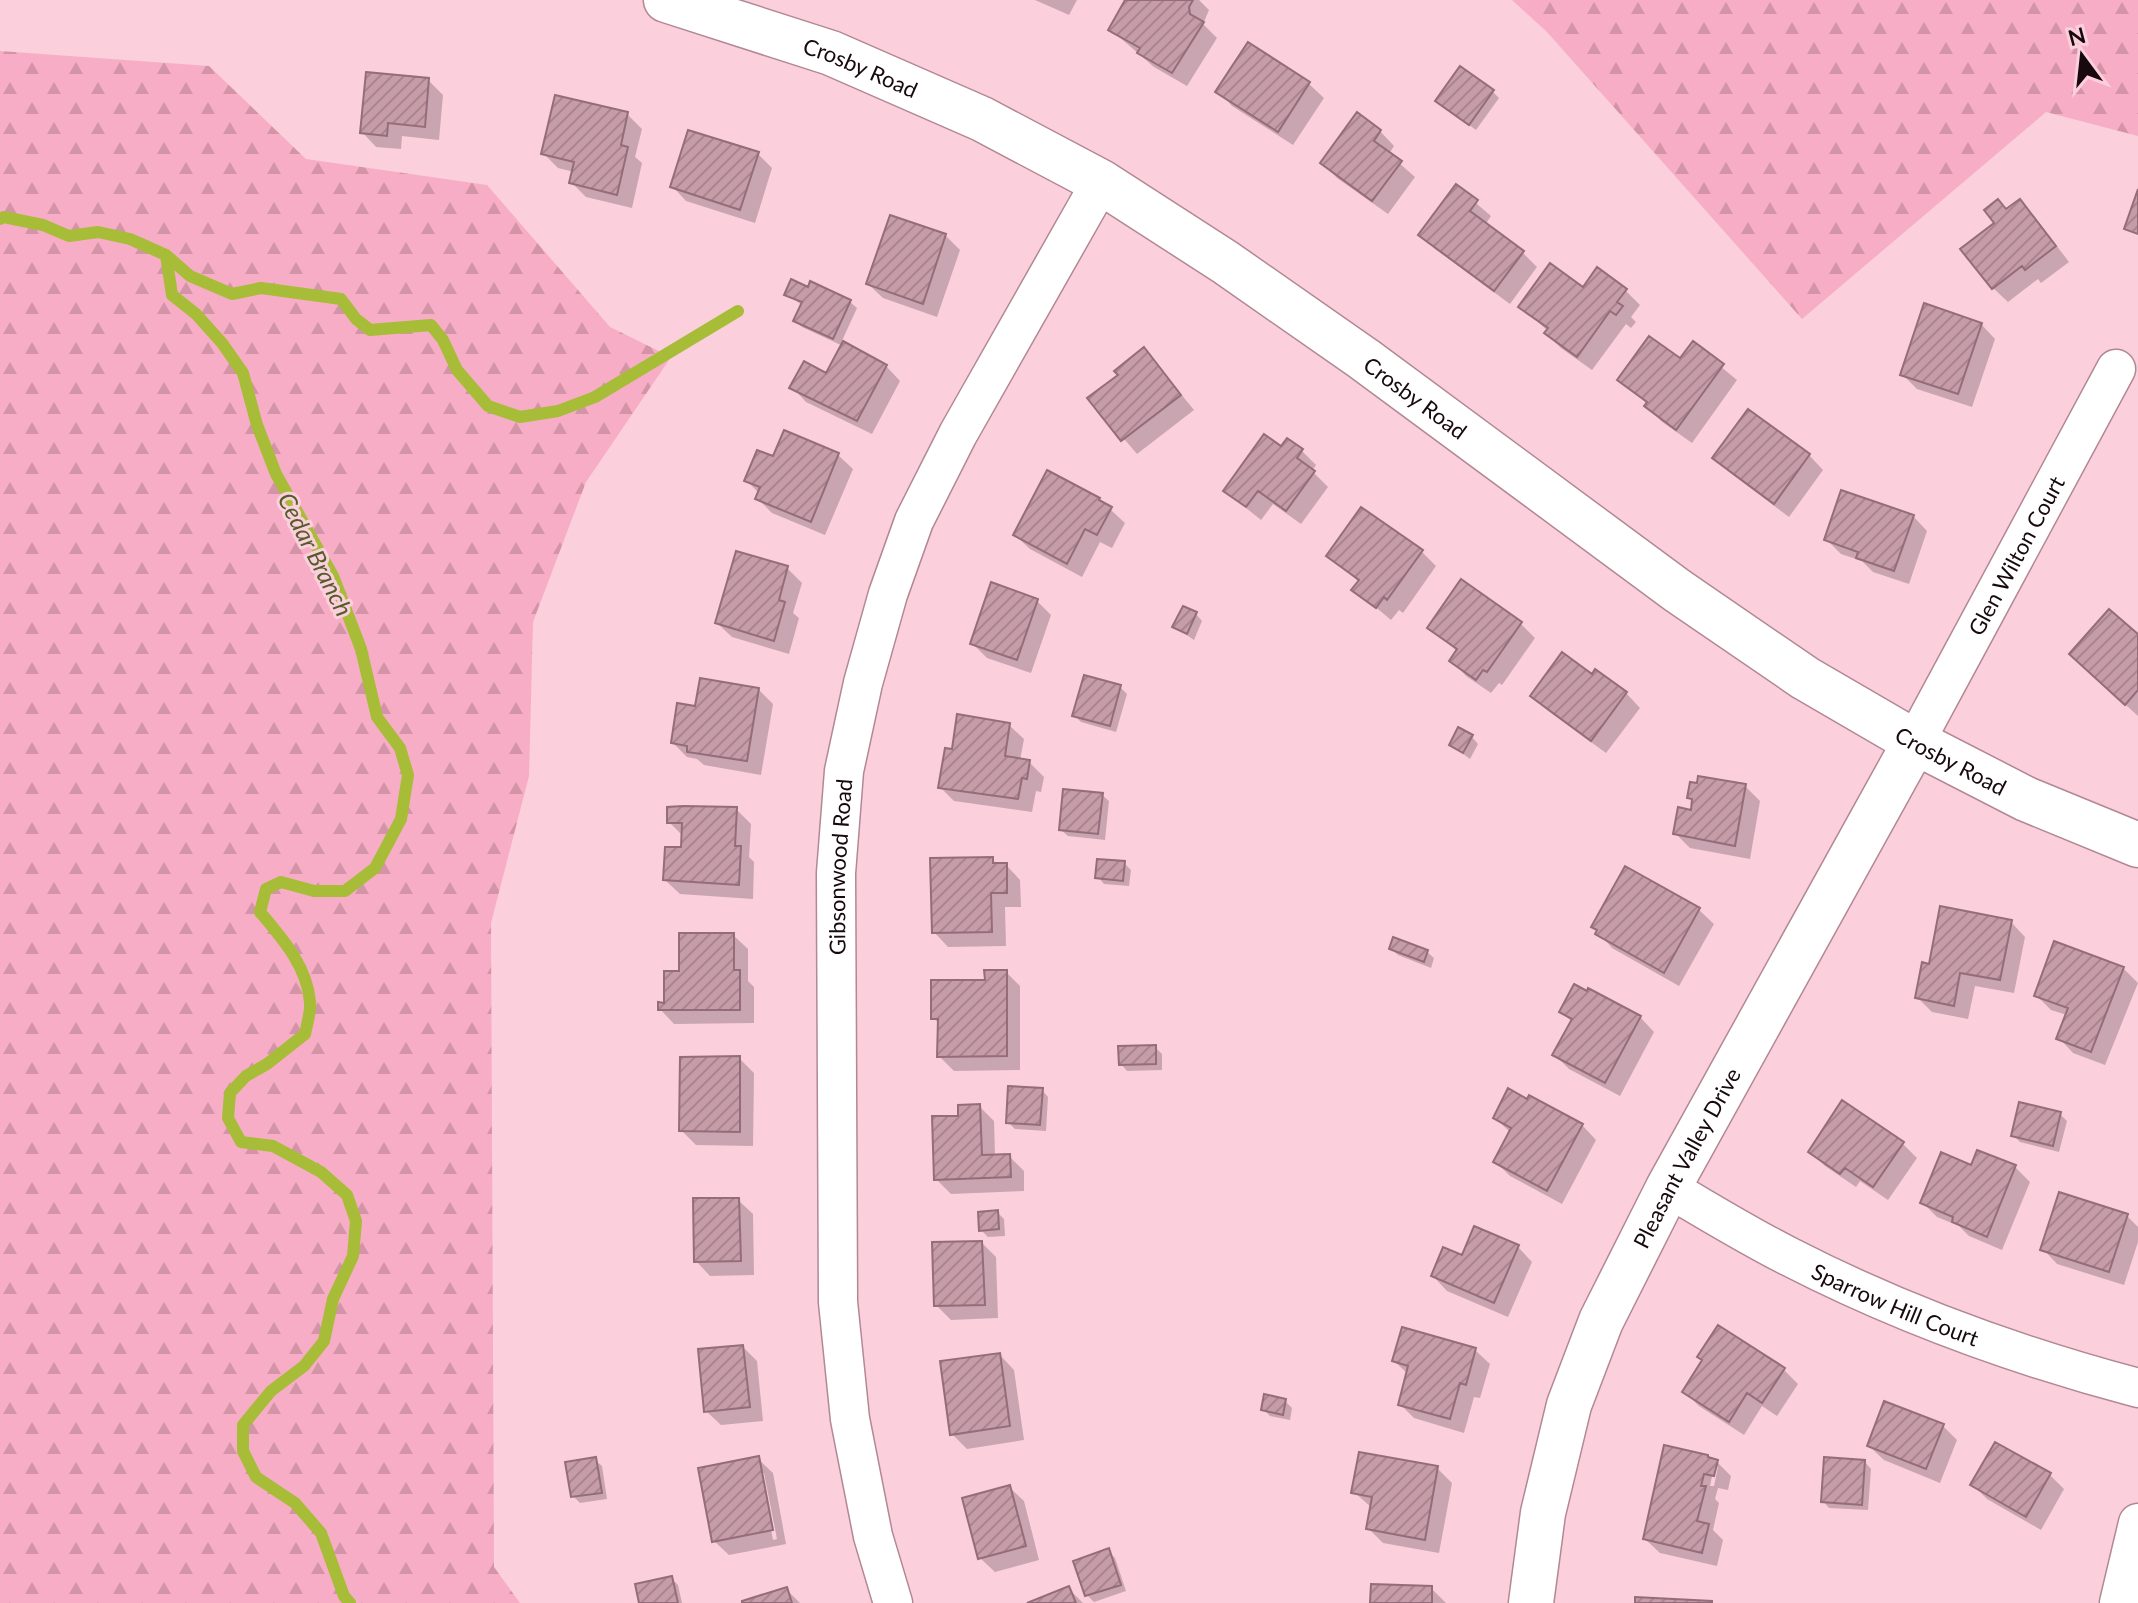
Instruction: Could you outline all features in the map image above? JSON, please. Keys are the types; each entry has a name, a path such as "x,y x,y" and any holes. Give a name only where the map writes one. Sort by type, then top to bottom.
{"street":[{"name":"Crosby Road","path":"666,0 831,53 982,119 1101,182 1225,262 1364,359 1678,591 1792,670 1915,742 2026,799 2138,845"},
{"name":"Gibsonwood Road","path":"893,1603 873,1536 850,1419 838,1302 836,873 844,771 863,683 914,521 958,434 1101,182"},
{"name":"Glen Wilton Court","path":"1915,742 2116,369"},
{"name":"Pleasant Valley Drive","path":"1531,1603 1543,1513 1569,1405 1601,1321 1668,1188 1915,742"},
{"name":"Sparrow Hill Court","path":"1668,1188 1787,1256 1869,1295 1968,1336 2059,1367 2138,1388"},
{"path":"2119,1603 2138,1523"}],"green space":[{"path":"1512,0 2138,0 2138,136 2046,112 1802,319 1547,32"},
{"path":"0,51 209,66 306,159 487,185 610,327 671,357 586,482 533,622 529,776 491,923 494,1567 520,1603 0,1603"}],"building":[{"path":"1125,0 1193,0 1189,7 1190,14 1204,22 1172,73 1137,53 1140,48 1108,30"},
{"path":"1248,42 1310,82 1278,132 1215,92"},
{"path":"1460,66 1494,90 1469,125 1435,101"},
{"path":"366,72 429,78 425,127 388,123 387,136 360,133"},
{"path":"555,95 628,112 621,145 628,147 617,195 569,183 574,162 541,154"},
{"path":"1357,112 1381,130 1374,141 1402,161 1372,201 1320,163"},
{"path":"688,130 759,152 740,210 670,187"},
{"path":"1456,184 1478,200 1470,211 1524,251 1494,291 1418,235"},
{"path":"2138,189 2138,234 2124,229"},
{"path":"1998,199 2006,209 2020,199 2056,246 2025,270 2022,266 1992,289 1960,249 1994,223 1984,210"},
{"path":"890,215 946,234 923,304 866,284"},
{"path":"1550,263 1583,287 1597,267 1627,289 1617,302 1623,306 1616,315 1610,311 1577,357 1544,333 1548,328 1518,307"},
{"path":"791,279 808,287 810,281 851,300 833,339 793,321 802,302 784,295"},
{"path":"1924,303 1982,323 1958,394 1900,375"},
{"path":"1649,336 1680,358 1693,341 1724,364 1676,430 1644,406 1647,402 1617,380"},
{"path":"843,341 887,365 857,421 789,388 804,361 826,373"},
{"path":"1144,347 1181,395 1121,441 1087,398 1118,375 1114,371"},
{"path":"1748,409 1810,454 1774,504 1712,458"},
{"path":"784,430 839,453 811,522 755,499 760,487 744,481 757,450 773,456"},
{"path":"1264,434 1281,446 1287,438 1303,449 1297,458 1315,471 1286,511 1258,491 1246,507 1223,491"},
{"path":"1047,470 1112,507 1097,535 1085,529 1067,564 1013,535"},
{"path":"1841,490 1914,515 1894,571 1856,558 1858,552 1824,540"},
{"path":"1361,507 1423,550 1387,600 1384,597 1376,608 1351,590 1359,580 1326,556"},
{"path":"736,551 788,566 779,600 785,602 774,641 715,623"},
{"path":"1461,579 1522,622 1487,672 1483,670 1476,680 1449,661 1457,649 1427,628"},
{"path":"991,582 1038,599 1017,660 970,644"},
{"path":"1183,606 1197,612 1187,634 1172,627"},
{"path":"2109,609 2138,634 2138,690 2125,705 2069,654"},
{"path":"1562,652 1592,674 1595,669 1627,692 1591,741 1530,696"},
{"path":"1084,675 1121,685 1110,726 1072,716"},
{"path":"700,678 759,688 747,761 687,752 687,746 671,743 677,703 695,706"},
{"path":"957,714 1010,723 1005,756 1030,760 1027,779 1022,778 1018,799 938,788 945,748 952,749"},
{"path":"1458,727 1473,735 1463,753 1449,745"},
{"path":"1698,776 1746,784 1735,846 1673,834 1678,807 1691,810 1692,799 1687,798 1690,782 1697,783"},
{"path":"1063,789 1103,793 1098,834 1059,830"},
{"path":"667,807 737,807 735,846 741,846 739,885 663,880 665,847 681,847 682,823 667,823"},
{"path":"993,857 993,863 1007,863 1007,893 991,893 992,932 932,933 930,858"},
{"path":"1097,859 1125,861 1123,881 1095,878"},
{"path":"1625,866 1700,908 1664,973 1595,934 1597,930 1591,927"},
{"path":"1940,906 2012,920 2000,980 1960,973 1954,1006 1915,998 1922,962 1929,964"},
{"path":"679,933 734,933 734,970 740,970 740,1010 658,1010 658,1002 664,1003 664,971 679,971"},
{"path":"1393,937 1428,950 1424,962 1389,949"},
{"path":"2054,941 2124,967 2091,1052 2056,1039 2068,1008 2034,996"},
{"path":"984,970 1007,970 1007,1056 937,1057 938,1019 931,1019 931,980 985,980"},
{"path":"1574,984 1587,991 1588,988 1641,1016 1605,1083 1552,1055 1572,1019 1559,1012"},
{"path":"1156,1045 1156,1064 1119,1065 1118,1046"},
{"path":"740,1056 740,1132 679,1131 680,1057"},
{"path":"1008,1086 1043,1088 1040,1125 1006,1123"},
{"path":"1508,1088 1527,1099 1529,1095 1583,1124 1547,1191 1493,1162 1511,1128 1493,1118"},
{"path":"1842,1100 1904,1142 1873,1187 1845,1168 1840,1174 1808,1152"},
{"path":"2019,1102 2061,1112 2053,1146 2011,1136"},
{"path":"980,1104 982,1155 1010,1154 1011,1177 934,1180 932,1116 958,1116 958,1105"},
{"path":"1977,1150 2016,1165 1987,1237 1952,1222 1953,1217 1920,1203 1941,1152 1971,1165"},
{"path":"2059,1192 2128,1214 2109,1272 2040,1250"},
{"path":"693,1198 739,1198 741,1261 694,1262"},
{"path":"998,1210 999,1229 979,1231 978,1212"},
{"path":"1474,1226 1519,1245 1494,1303 1431,1276 1443,1247 1462,1255"},
{"path":"982,1241 985,1305 934,1306 932,1242"},
{"path":"1718,1325 1785,1368 1762,1403 1747,1393 1729,1422 1682,1392 1702,1360 1697,1357"},
{"path":"1402,1327 1476,1348 1466,1385 1460,1383 1450,1419 1398,1405 1408,1366 1392,1361"},
{"path":"743,1345 750,1407 704,1412 698,1349"},
{"path":"1000,1353 1010,1426 950,1435 940,1361"},
{"path":"1264,1394 1286,1399 1283,1415 1261,1410"},
{"path":"1884,1401 1944,1424 1926,1469 1867,1446"},
{"path":"1995,1442 2051,1473 2026,1517 1970,1485"},
{"path":"1664,1445 1718,1460 1714,1476 1704,1474 1701,1486 1706,1486 1697,1521 1709,1524 1702,1553 1643,1539"},
{"path":"1359,1452 1438,1466 1425,1540 1366,1529 1372,1497 1351,1493"},
{"path":"759,1456 773,1530 712,1542 698,1468"},
{"path":"596,1457 602,1493 571,1497 565,1462"},
{"path":"1824,1457 1865,1460 1862,1505 1821,1502"},
{"path":"1010,1485 1026,1546 978,1559 962,1498"},
{"path":"1109,1548 1121,1585 1085,1596 1073,1561"},
{"path":"672,1576 678,1603 639,1603 635,1584"},
{"path":"1371,1584 1432,1586 1432,1603 1370,1603"},
{"path":"1069,1586 1076,1603 1027,1603"},
{"path":"787,1587 792,1603 742,1603 742,1601"},
{"path":"1635,1597 1712,1601 1712,1603 1635,1603"}],"waterway":[{"name":"Cedar Branch","path":"0,219 4,217 43,225 69,236 98,232 130,239 166,255 172,295 196,314 243,373 257,425 276,474 333,576 361,649 377,717 400,748 408,775 401,819 375,868 345,891 314,891 281,882 266,889 260,912 299,965 308,989 309,1014 305,1034 267,1064 246,1076 230,1093 228,1118 241,1142 273,1146 321,1172 347,1195 356,1221 353,1256 333,1299 324,1341 304,1366 271,1391 243,1425 243,1451 256,1477 295,1503 321,1533 344,1596 350,1603"},
{"path":"166,255 190,276 232,294 261,288 341,299 356,319 370,330 431,325 443,340 457,370 488,406 520,417 558,411 595,397 738,311"}]}
